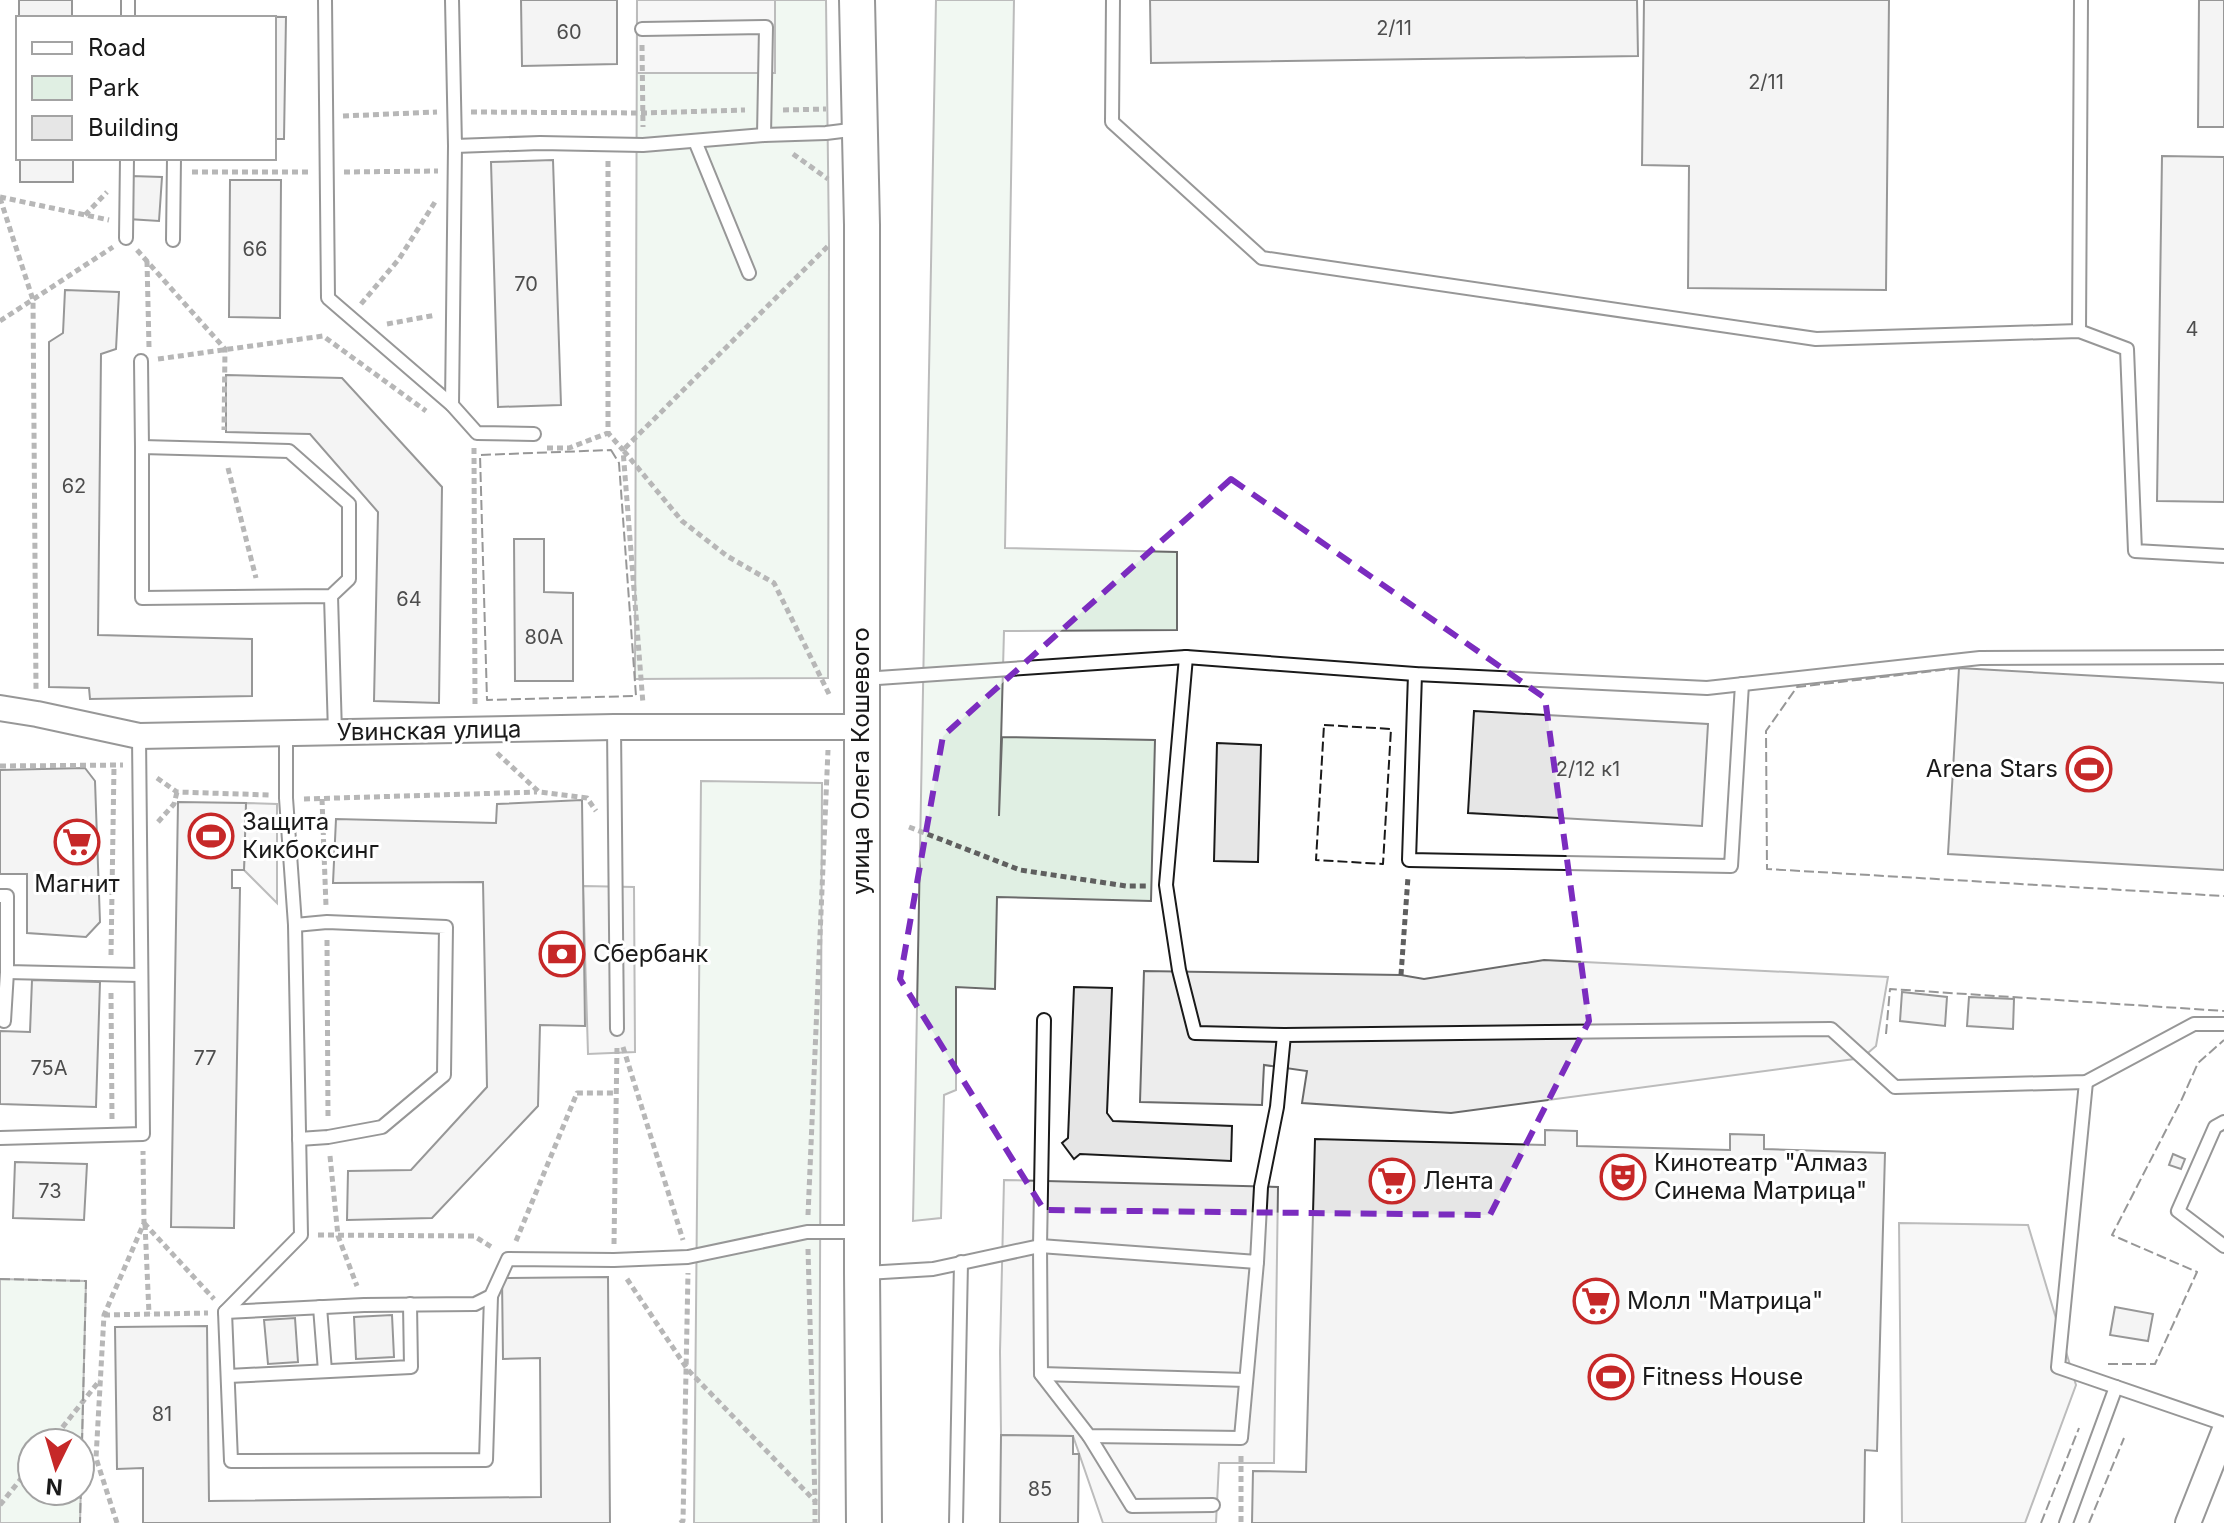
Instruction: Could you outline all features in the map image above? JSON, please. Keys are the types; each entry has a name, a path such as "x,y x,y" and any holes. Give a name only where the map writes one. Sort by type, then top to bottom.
{"main road":[{"name":"улица Олега Кошевого","path":"857,0 862,225 845,727 863,1232 864,1523"}],"street":[{"name":"Увинская улица","path":"0,708 139,736 614,727 845,727"},
{"path":"2188,1523 2224,1432"}],"lane":[{"path":"325,0 328,298 452,405 477,433 534,434"},
{"path":"452,0 455,146 452,405"},
{"path":"1113,0 1112,122 1262,258 1816,339 2079,331 2127,349 2135,551 2224,556"},
{"path":"2079,331 2081,0"},
{"path":"642,29 766,27 764,135"},
{"path":"455,146 540,143 643,145 858,129"},
{"path":"695,141 749,273"},
{"path":"126,238 127,164"},
{"path":"173,240 174,165"},
{"path":"141,361 142,598 331,596 349,579 349,504 289,451 142,447"},
{"path":"331,596 335,733"},
{"path":"1186,657 1166,885 1179,970 1195,1033 1284,1035 1831,1029 1895,1087 2086,1082 2194,1024 2224,1024"},
{"path":"845,679 1186,657 1415,674 1707,688 1980,658 2224,657"},
{"path":"1415,674 1409,860 1731,866 1742,684"},
{"path":"614,727 617,1029"},
{"path":"286,733 286,798 295,925 301,1235 225,1312 231,1461 486,1460 491,1296 508,1259 688,1257 807,1232 863,1232"},
{"path":"0,1138 143,1134 139,975 139,736"},
{"path":"0,896 7,896 4,1021"},
{"path":"295,925 327,922 446,927 444,1075 382,1127 299,1139"},
{"path":"7,972 139,975"},
{"path":"1044,1020 1041,1374 1089,1436 1132,1506 1213,1505"},
{"path":"1089,1436 1241,1438 1261,1187 1277,1107 1284,1035"},
{"path":"2086,1082 2058,1367 2224,1424"},
{"path":"2224,1122 2215,1127 2178,1211 2224,1246"},
{"path":"862,1273 933,1269 1040,1246 1257,1262"},
{"path":"956,1523 961,1262"},
{"path":"225,1312 364,1305 475,1304 491,1296"},
{"path":"228,1376 411,1367 410,1304"},
{"path":"320,1307 325,1371"},
{"path":"1041,1374 1246,1380"},
{"path":"2066,1523 2116,1387"}],"path":[{"path":"642,29 643,145"},
{"path":"326,116 826,109"},
{"path":"764,135 828,179"},
{"path":"608,144 608,433 682,521 727,556 774,583 845,727 807,1232 815,1523"},
{"path":"85,215 127,164"},
{"path":"174,165 327,172 455,171"},
{"path":"147,260 149,360 323,336 350,316 399,259 455,171"},
{"path":"37,714 33,300 0,198 111,220 225,349 223,449 261,597"},
{"path":"0,321 126,238"},
{"path":"645,727 623,450 829,245 829,260"},
{"path":"323,336 436,419"},
{"path":"474,447 475,706 472,730 539,792 587,798 615,838"},
{"path":"829,694 845,679"},
{"path":"112,1136 114,766"},
{"path":"322,799 327,922 328,1137 338,1236 364,1305"},
{"path":"909,827 1020,870 1126,886 1166,885"},
{"path":"1401,975 1409,860"},
{"path":"617,1029 614,1260 688,1370 815,1501"},
{"path":"301,1235 474,1236 508,1259 577,1093 616,1093"},
{"path":"143,1134 149,1314"},
{"path":"144,1223 225,1312"},
{"path":"117,1523 96,1458 104,1315 144,1223"},
{"path":"104,1315 225,1312"},
{"path":"62,1427 100,1379"},
{"path":"1241,1438 1241,1523"},
{"path":"0,1505 16,1485"}],"highlighted area":[{"path":"1231,479 1545,698 1589,1021 1490,1215 1044,1210 900,979 943,736"}],"green space":[{"path":"637,0 826,0 828,678 635,679"},
{"path":"936,0 1014,0 1005,548 1177,552 1177,630 1004,631 999,816 1002,737 1155,740 1151,901 997,897 995,989 956,987 956,1090 944,1095 941,1218 913,1221"},
{"path":"701,781 822,783 819,1523 694,1523"},
{"path":"0,1279 86,1281 82,1427 16,1427 16,1507 80,1507 80,1523 0,1523"}],"shaded area":[{"path":"637,0 775,0 775,73 637,73"},
{"path":"246,803 277,804 277,903 244,870"},
{"path":"583,886 634,887 635,1052 588,1054"},
{"path":"1544,960 1888,977 1876,1046 1862,1058 1451,1113 1302,1103 1307,1071 1264,1065 1262,1105 1140,1102 1144,971 1401,975 1424,979"},
{"path":"1004,1180 1278,1187 1274,1463 1219,1463 1216,1523 1103,1523 1073,1436 1001,1435"},
{"path":"1899,1223 2028,1225 2076,1385 2025,1523 1902,1523"}],"building":[{"path":"19,0 72,0 72,16 19,16"},
{"path":"521,0 617,0 617,64 522,66"},
{"path":"1150,0 1637,0 1638,56 1151,63"},
{"path":"1644,0 1889,0 1886,290 1688,288 1689,166 1642,165"},
{"path":"2199,0 2224,0 2224,127 2198,127"},
{"path":"276,17 286,17 284,139 276,139"},
{"path":"2162,156 2224,157 2224,502 2157,501"},
{"path":"20,160 73,160 73,182 20,182"},
{"path":"553,160 561,405 498,407 491,162"},
{"path":"131,176 162,177 159,221 128,219"},
{"path":"230,180 281,180 280,318 229,317"},
{"path":"65,290 119,292 116,349 101,354 98,635 252,639 252,696 90,699 89,688 49,687 49,342 63,333"},
{"path":"226,375 342,378 442,487 439,703 374,701 378,512 310,434 226,432"},
{"path":"514,539 544,539 544,592 573,593 573,681 515,681"},
{"name":"Arena Stars","path":"1959,668 2224,683 2224,870 1948,854"},
{"path":"1474,711 1708,724 1702,826 1468,813"},
{"path":"1217,743 1261,745 1258,862 1214,861"},
{"path":"85,768 95,781 100,922 86,937 27,933 27,874 0,874 0,770"},
{"path":"582,800 585,1026 540,1025 538,1106 432,1218 347,1220 348,1171 411,1170 487,1087 483,882 333,883 336,819 496,823 497,804"},
{"path":"178,802 246,803 244,870 232,870 232,888 240,888 234,1228 171,1227"},
{"path":"32,980 100,982 96,1107 0,1104 0,1031 30,1032"},
{"path":"1074,987 1112,988 1107,1113 1113,1121 1232,1126 1231,1161 1080,1154 1074,1159 1062,1143 1068,1138"},
{"path":"1902,992 1947,997 1945,1026 1900,1021"},
{"path":"1969,997 2014,999 2013,1029 1967,1026"},
{"name":"Молл \"Матрица\"","path":"1545,1130 1577,1131 1577,1146 1730,1150 1730,1134 1764,1135 1764,1149 1885,1153 1877,1451 1865,1450 1864,1523 1252,1523 1253,1471 1306,1472 1315,1139 1545,1145"},
{"path":"2173,1154 2185,1159 2181,1169 2169,1165"},
{"path":"15,1162 87,1164 84,1220 13,1218"},
{"path":"608,1277 610,1523 143,1523 143,1468 117,1469 115,1327 207,1326 209,1501 541,1497 540,1358 503,1359 502,1278"},
{"path":"2115,1307 2153,1314 2148,1341 2110,1335"},
{"path":"392,1315 394,1357 356,1359 354,1317"},
{"path":"295,1318 298,1362 268,1364 264,1320"},
{"path":"1001,1435 1073,1436 1073,1454 1079,1454 1078,1523 1000,1523"}],"fence":[{"path":"611,450 619,463 636,696 487,700 480,455 611,450"},
{"path":"1959,668 1797,687 1766,731 1767,869 2224,896"},
{"path":"1324,725 1391,729 1383,864 1316,860 1324,725"},
{"path":"1886,1034 1890,989 2224,1011"},
{"path":"2108,1364 2155,1364 2197,1272 2112,1235 2198,1063 2224,1040"},
{"path":"0,1279 86,1281 80,1523"},
{"path":"2041,1523 2079,1428"},
{"path":"2089,1523 2124,1438"}],"place":[{"name":"Arena Stars","path":"2089,769"},
{"name":"Защита Кикбоксинг","path":"211,836"},
{"name":"Магнит","path":"77,842"},
{"name":"Сбербанк","path":"562,954"},
{"name":"Кинотеатр \"Алмаз Синема Матрица\"","path":"1623,1177"},
{"name":"Лента","path":"1392,1181"},
{"name":"Молл \"Матрица\"","path":"1596,1301"},
{"name":"Fitness House","path":"1611,1377"}]}
